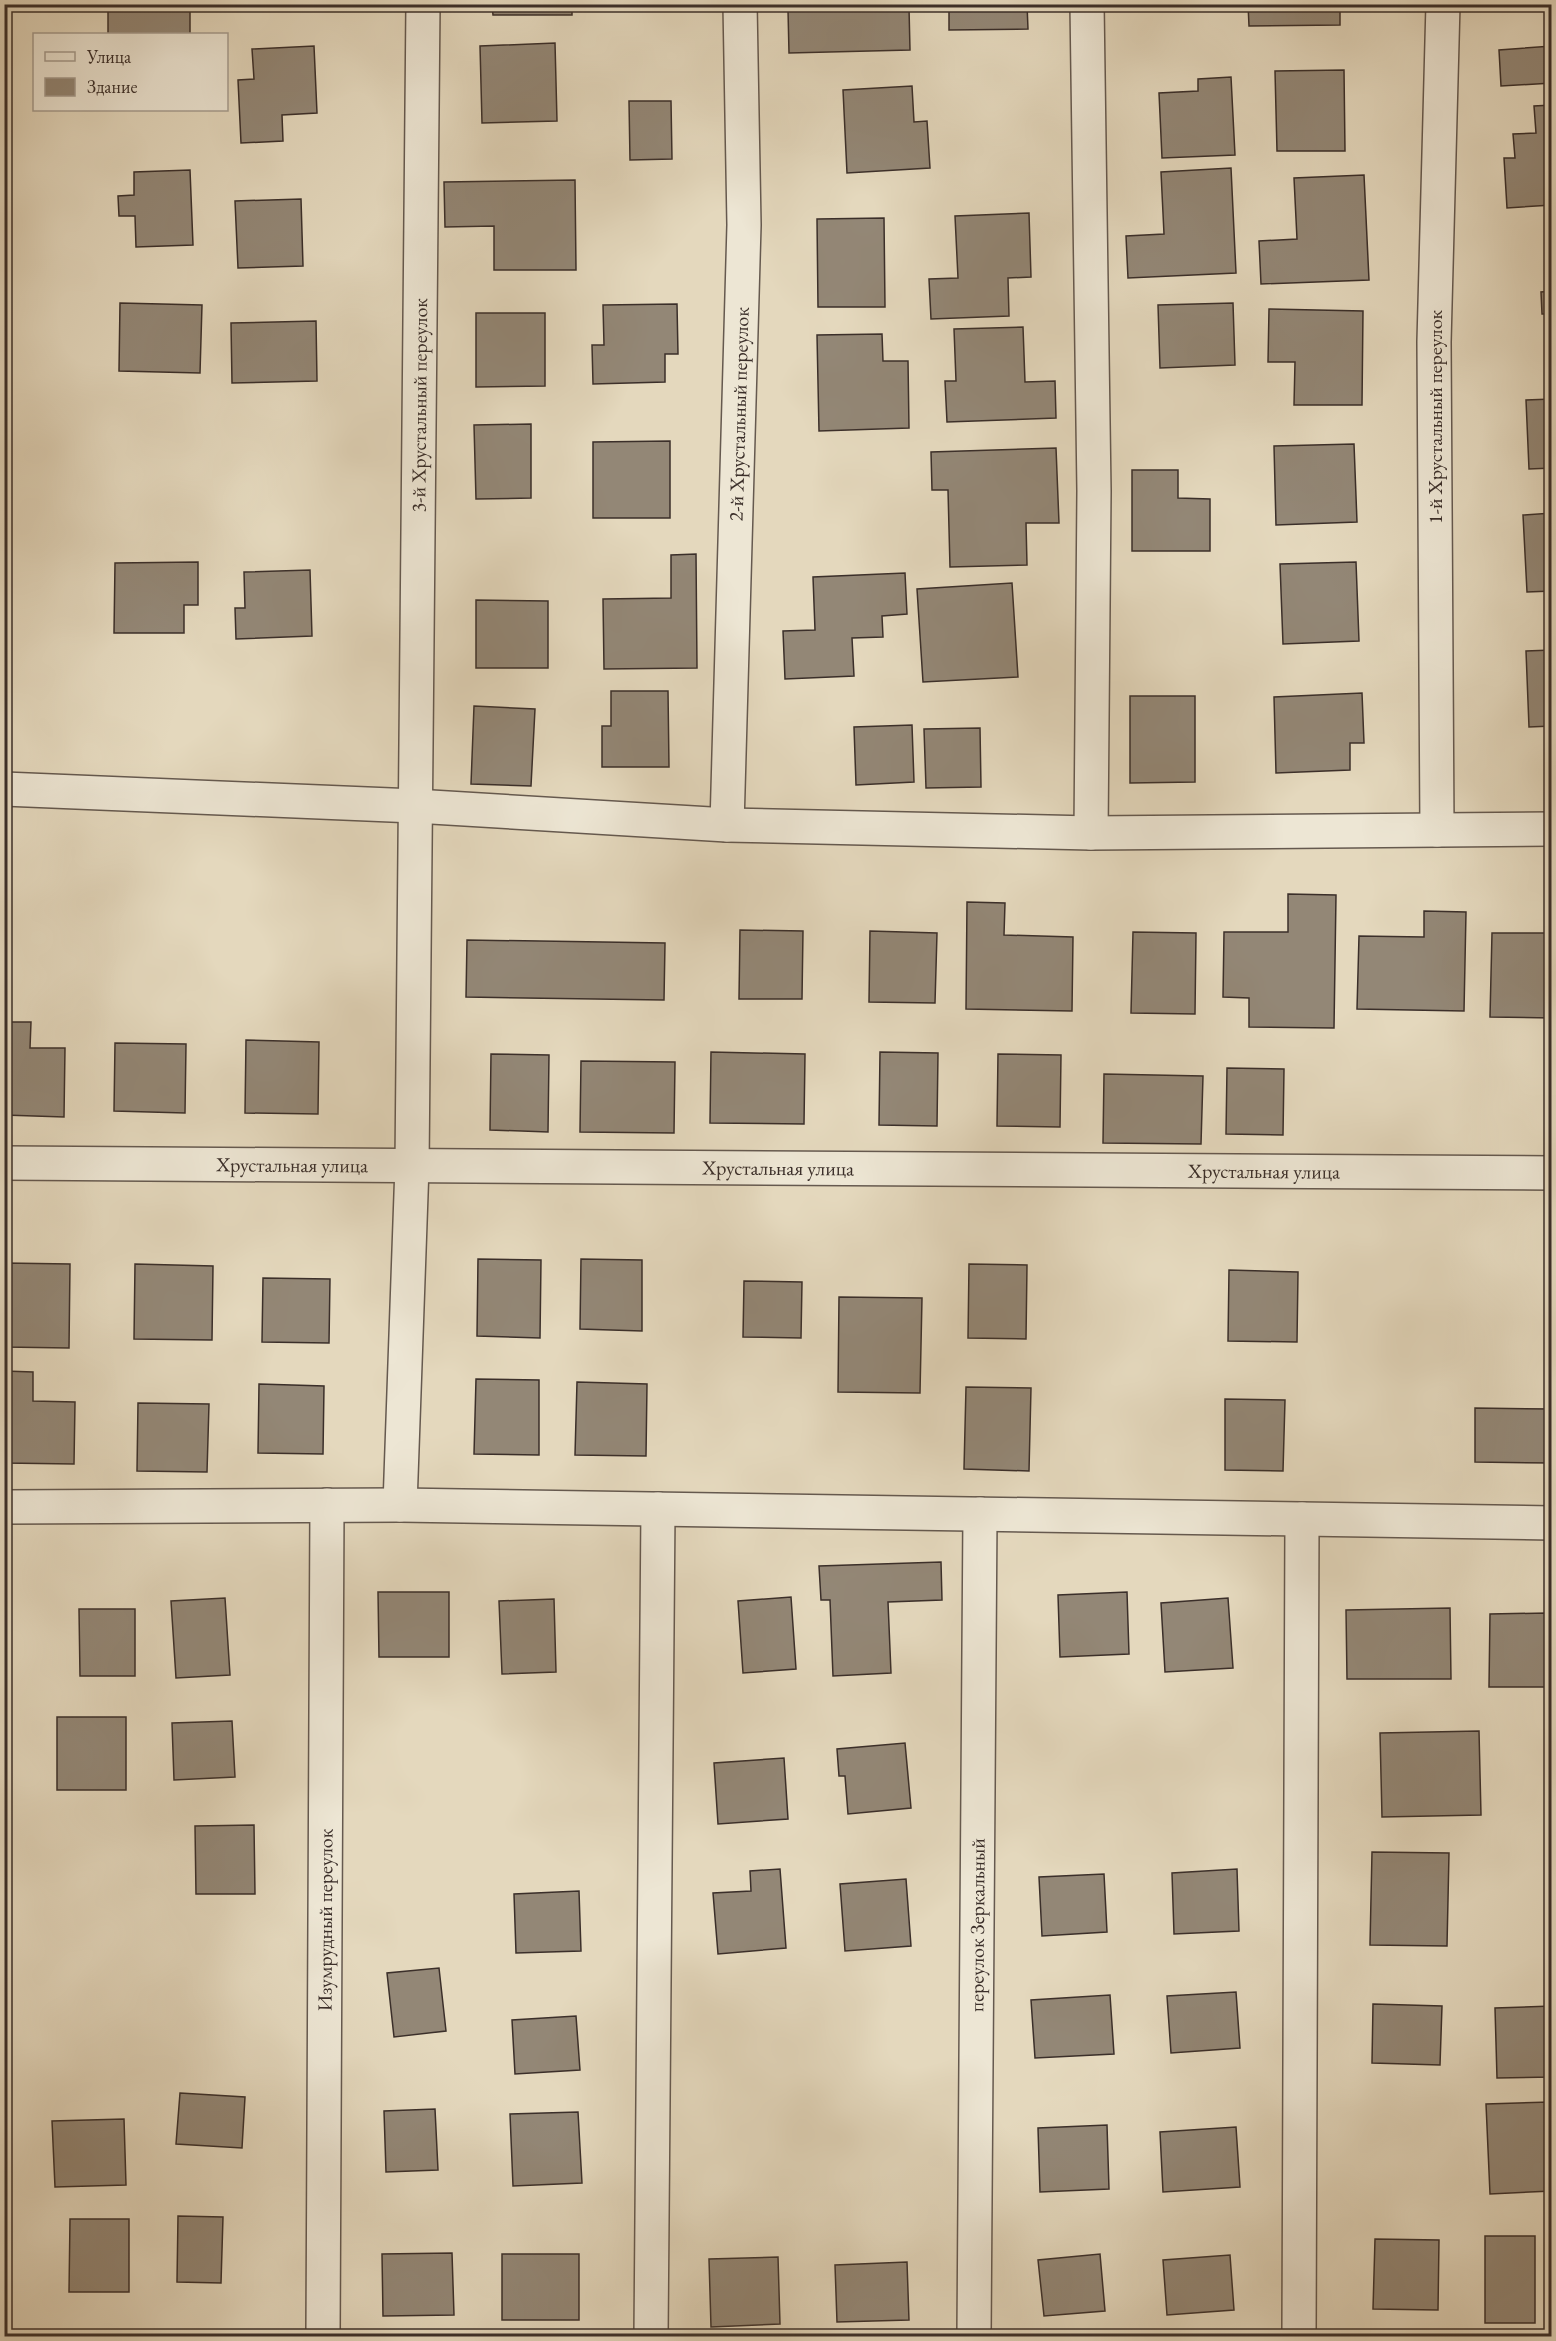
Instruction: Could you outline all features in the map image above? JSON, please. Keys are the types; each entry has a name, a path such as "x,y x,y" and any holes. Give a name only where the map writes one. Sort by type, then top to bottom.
{"street":[{"name":"3-й Хрустальный переулок","path":"400,1505 412,1166 423,4"},
{"name":"2-й Хрустальный переулок","path":"727,825 744,225 741,4"},
{"path":"1087,4 1094,491 1091,833"},
{"name":"1-й Хрустальный переулок","path":"1437,830 1434,342 1443,4"},
{"path":"4,789 415,806 727,825 1091,833 1551,829"},
{"name":"Хрустальная улица","path":"4,1163 1551,1173"},
{"name":"Изумрудный переулок","path":"323,2337 327,1505"},
{"path":"4,1507 400,1505 1551,1523"},
{"path":"651,2337 658,1509"},
{"name":"переулок Зеркальный","path":"974,2337 980,1514"},
{"path":"1299,2337 1302,1519"}],"building":[{"path":"108,4 190,4 190,33 108,33"},
{"path":"492,4 572,4 572,15 493,15"},
{"path":"816,4 888,4 888,8 909,8 910,50 789,53 788,10 816,10"},
{"path":"949,4 1027,4 1028,29 949,30"},
{"path":"1248,4 1340,4 1340,25 1249,26"},
{"path":"555,43 557,121 482,123 480,46"},
{"path":"314,46 317,113 282,115 283,141 241,143 238,80 254,79 252,49"},
{"path":"1552,46 1552,83 1501,86 1499,50"},
{"path":"1344,70 1345,151 1277,151 1275,71"},
{"path":"1231,77 1235,155 1162,158 1159,93 1198,91 1198,79"},
{"path":"912,86 914,122 927,121 930,168 847,173 843,90"},
{"path":"629,101 671,101 672,159 630,160"},
{"path":"1552,105 1552,205 1507,208 1504,158 1515,158 1513,134 1536,133 1534,106"},
{"path":"1231,168 1236,273 1128,278 1126,236 1164,234 1161,172"},
{"path":"190,170 193,245 136,247 135,216 119,216 118,196 134,195 134,172"},
{"path":"1364,175 1369,280 1261,284 1259,241 1297,239 1294,178"},
{"path":"575,180 576,270 494,270 494,226 445,227 444,182"},
{"path":"301,199 303,266 238,268 235,201"},
{"path":"1029,213 1031,277 1008,278 1009,316 931,319 929,279 958,278 955,216"},
{"path":"884,218 885,307 818,307 817,219"},
{"path":"1552,291 1552,314 1542,314 1541,292"},
{"path":"120,303 202,305 200,373 119,371"},
{"path":"1233,303 1235,365 1160,368 1158,305"},
{"path":"677,304 678,354 665,354 665,382 593,384 592,345 604,345 603,305"},
{"path":"1269,309 1363,311 1362,405 1294,405 1295,362 1268,362"},
{"path":"476,313 545,313 545,386 476,387"},
{"path":"316,321 317,381 232,383 231,323"},
{"path":"1023,327 1025,382 1055,381 1056,418 947,422 945,381 956,381 954,329"},
{"path":"882,334 883,361 908,361 909,428 819,431 817,335"},
{"path":"1552,399 1552,468 1529,469 1526,400"},
{"path":"531,424 531,498 476,499 474,425"},
{"path":"670,441 670,518 593,518 593,442"},
{"path":"1354,444 1357,522 1276,525 1274,446"},
{"path":"1056,448 1059,523 1026,523 1027,565 950,567 948,490 932,490 931,452"},
{"path":"1132,470 1178,470 1178,498 1210,499 1210,551 1132,551"},
{"path":"1552,513 1552,591 1527,592 1523,515"},
{"path":"696,554 697,668 604,669 603,599 671,598 671,555"},
{"path":"198,562 198,605 184,605 184,633 114,633 115,563"},
{"path":"1356,562 1359,641 1283,644 1280,564"},
{"path":"310,570 312,636 236,639 235,608 245,608 244,572"},
{"path":"905,573 907,614 882,616 883,637 852,638 854,676 785,679 783,631 815,630 813,577"},
{"path":"1012,583 1018,677 923,682 917,589"},
{"path":"476,600 548,601 548,668 476,668"},
{"path":"1552,650 1552,726 1529,727 1526,651"},
{"path":"611,691 668,691 669,767 602,767 602,726 611,726"},
{"path":"1362,693 1364,743 1350,743 1350,770 1276,773 1274,697"},
{"path":"1130,696 1195,696 1195,782 1130,783"},
{"path":"474,706 535,709 531,786 471,784"},
{"path":"912,725 914,782 856,785 854,727"},
{"path":"980,728 981,787 926,788 924,729"},
{"path":"1288,894 1336,895 1334,1028 1249,1027 1249,998 1223,997 1224,932 1288,932"},
{"path":"967,902 1005,903 1004,935 1073,937 1072,1011 966,1009"},
{"path":"1424,911 1466,912 1464,1011 1357,1009 1359,936 1424,937"},
{"path":"740,930 803,931 802,999 739,999"},
{"path":"870,931 937,933 935,1003 869,1002"},
{"path":"1133,932 1196,933 1195,1014 1131,1013"},
{"path":"1492,933 1552,933 1552,1018 1490,1017"},
{"path":"467,940 665,943 664,1000 466,997"},
{"path":"4,1022 31,1022 30,1048 65,1048 64,1117 4,1115"},
{"path":"246,1040 319,1042 318,1114 245,1113"},
{"path":"115,1043 186,1044 185,1113 114,1111"},
{"path":"711,1052 805,1054 804,1124 710,1123"},
{"path":"880,1052 938,1053 937,1126 879,1125"},
{"path":"491,1054 549,1055 548,1132 490,1130"},
{"path":"998,1054 1061,1055 1060,1127 997,1126"},
{"path":"581,1061 675,1062 674,1133 580,1132"},
{"path":"1227,1068 1284,1069 1283,1135 1226,1134"},
{"path":"1104,1074 1203,1076 1201,1144 1103,1143"},
{"path":"478,1259 541,1260 540,1338 477,1336"},
{"path":"581,1259 642,1260 642,1331 580,1329"},
{"path":"4,1263 70,1264 69,1348 4,1347"},
{"path":"135,1264 213,1266 212,1340 134,1339"},
{"path":"969,1264 1027,1265 1026,1339 968,1338"},
{"path":"1229,1270 1298,1272 1297,1342 1228,1341"},
{"path":"263,1278 330,1279 329,1343 262,1342"},
{"path":"744,1281 802,1282 801,1338 743,1337"},
{"path":"839,1297 922,1298 920,1393 838,1392"},
{"path":"4,1371 33,1372 33,1401 75,1402 74,1464 4,1463"},
{"path":"476,1379 539,1380 539,1455 474,1454"},
{"path":"577,1382 647,1384 646,1456 575,1455"},
{"path":"259,1384 324,1386 323,1454 258,1453"},
{"path":"966,1387 1031,1388 1029,1471 964,1469"},
{"path":"1225,1399 1285,1400 1283,1471 1225,1470"},
{"path":"138,1403 209,1404 207,1472 137,1471"},
{"path":"1475,1408 1552,1409 1552,1463 1475,1462"},
{"path":"941,1562 942,1600 888,1602 891,1673 833,1676 830,1600 821,1600 819,1566"},
{"path":"378,1592 449,1592 449,1657 379,1657"},
{"path":"1127,1592 1129,1654 1060,1657 1058,1595"},
{"path":"791,1597 796,1669 743,1673 738,1601"},
{"path":"225,1598 230,1675 176,1678 171,1601"},
{"path":"1228,1598 1233,1668 1165,1672 1161,1603"},
{"path":"554,1599 556,1672 502,1674 499,1601"},
{"path":"1450,1608 1451,1679 1347,1679 1346,1610"},
{"path":"79,1609 135,1609 135,1676 80,1676"},
{"path":"1547,1613 1547,1687 1489,1687 1490,1614"},
{"path":"57,1717 126,1717 126,1790 57,1790"},
{"path":"232,1721 235,1777 174,1780 172,1723"},
{"path":"1479,1731 1481,1815 1382,1817 1380,1733"},
{"path":"905,1743 911,1808 848,1814 845,1776 839,1776 837,1749"},
{"path":"784,1758 788,1819 718,1824 714,1763"},
{"path":"254,1825 255,1894 196,1894 195,1826"},
{"path":"1372,1852 1449,1853 1447,1946 1370,1945"},
{"path":"780,1869 786,1948 718,1954 713,1893 751,1891 750,1871"},
{"path":"1237,1869 1239,1931 1174,1934 1172,1873"},
{"path":"1104,1874 1107,1932 1042,1936 1039,1877"},
{"path":"906,1879 911,1946 845,1951 840,1884"},
{"path":"579,1891 581,1951 516,1953 514,1894"},
{"path":"439,1968 446,2031 394,2037 387,1973"},
{"path":"1236,1992 1240,2048 1171,2053 1167,1996"},
{"path":"1110,1995 1114,2054 1035,2058 1031,2000"},
{"path":"1373,2004 1442,2006 1440,2065 1372,2063"},
{"path":"1552,2006 1552,2077 1497,2078 1495,2008"},
{"path":"576,2016 580,2070 515,2074 512,2020"},
{"path":"180,2093 245,2097 242,2148 176,2144"},
{"path":"1550,2102 1552,2191 1490,2194 1486,2104"},
{"path":"435,2109 438,2170 386,2172 384,2111"},
{"path":"578,2112 582,2183 513,2186 510,2114"},
{"path":"124,2119 126,2185 55,2187 52,2121"},
{"path":"1107,2125 1109,2189 1040,2192 1038,2128"},
{"path":"1236,2127 1240,2187 1163,2192 1160,2132"},
{"path":"178,2216 223,2217 221,2283 177,2282"},
{"path":"70,2219 129,2219 129,2292 69,2292"},
{"path":"1485,2236 1535,2236 1535,2323 1485,2323"},
{"path":"1375,2239 1439,2240 1438,2310 1373,2309"},
{"path":"452,2253 454,2315 383,2316 382,2254"},
{"path":"502,2254 579,2254 579,2320 502,2320"},
{"path":"1100,2254 1105,2311 1044,2316 1038,2260"},
{"path":"1230,2255 1234,2310 1167,2315 1163,2260"},
{"path":"778,2257 780,2324 711,2327 709,2259"},
{"path":"907,2262 909,2320 837,2322 835,2265"}]}
